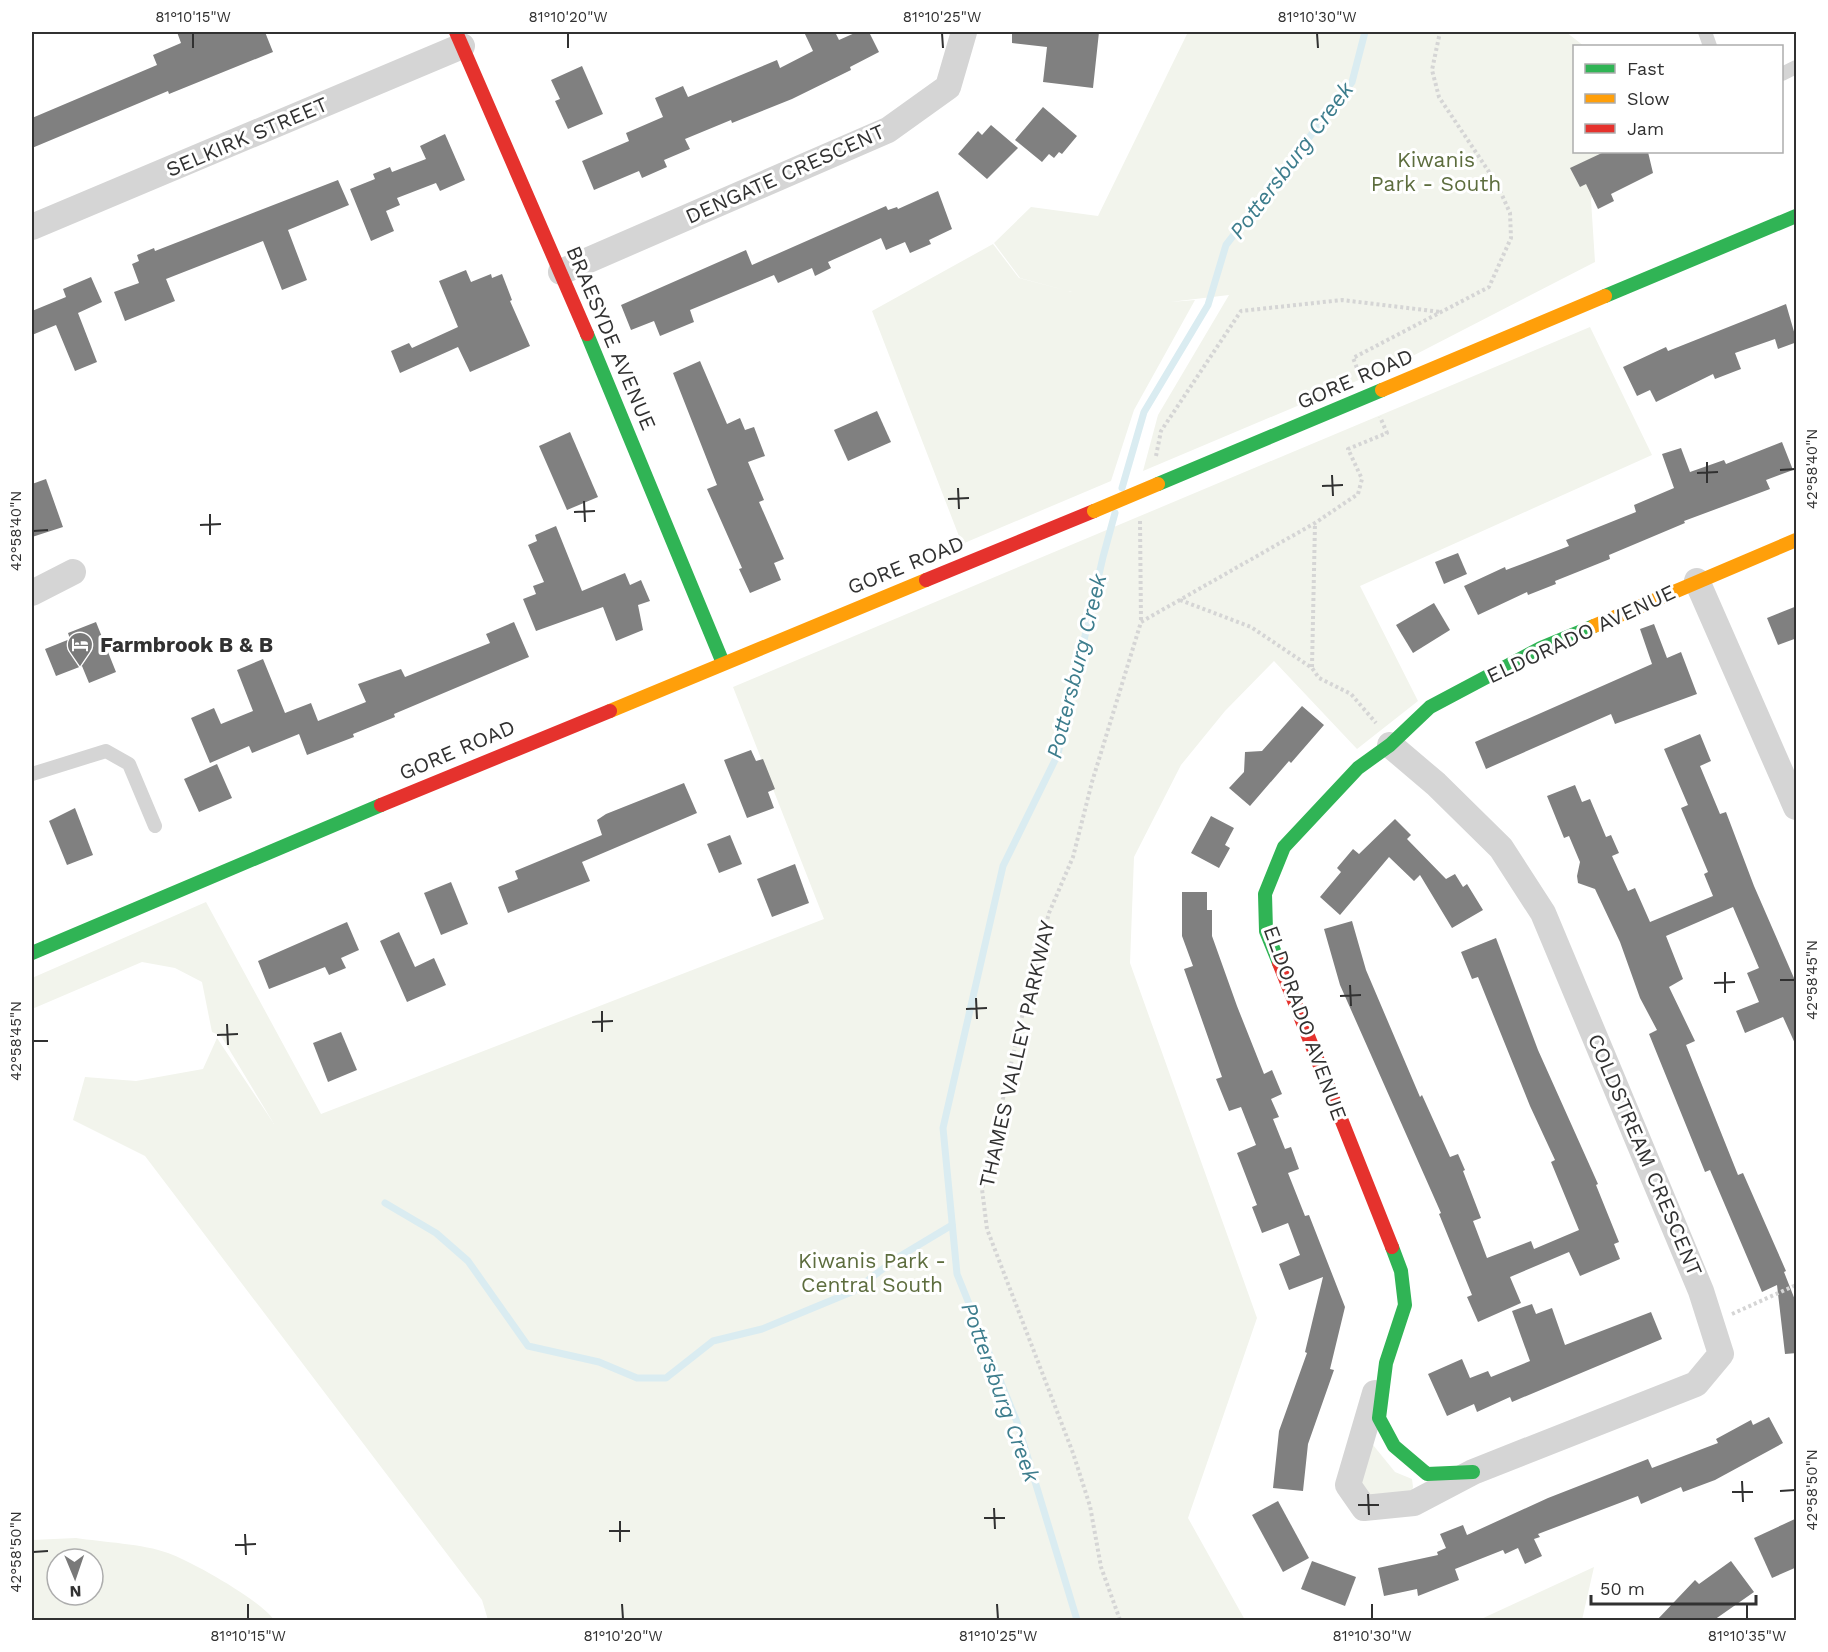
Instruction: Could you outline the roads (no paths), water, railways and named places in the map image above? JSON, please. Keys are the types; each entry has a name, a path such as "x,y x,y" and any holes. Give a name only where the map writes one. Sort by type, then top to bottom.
{"street":[{"name":"DENGATE CRESCENT","path":"561,272 888,130 948,87 964,32"},
{"name":"BRAESYDE AVENUE","path":"459,39 561,272 723,663"},
{"name":"SELKIRK STREET","path":"32,227 459,39"},
{"name":"GORE ROAD","path":"32,953 178,889 1094,511 1797,216"},
{"name":"ELDORADO AVENUE","path":"1473,1472 1414,1503 1365,1508 1348,1485 1358,1445 1405,1305 1401,1271 1266,932 1265,894 1284,847 1358,768 1390,745 1430,707 1541,648 1797,540"},
{"path":"32,593 73,572"},
{"path":"1697,581 1797,807"},
{"name":"COLDSTREAM CRESCENT","path":"1390,745 1436,784 1501,848 1543,913 1701,1291 1721,1354 1696,1384 1473,1472"},
{"name":"ELDORADO AVENUE","path":"1386,1363 1379,1418 1394,1446 1427,1474 1473,1472"}],"lane":[{"path":"1783,74 1797,67"},
{"path":"32,774 106,752 129,764 155,826"}],"waterway":[{"name":"Pottersburg Creek","path":"1122,488 1144,412 1208,305 1226,245 1352,82 1365,32"},
{"name":"Pottersburg Creek","path":"1077,1620 1017,1422 957,1274 943,1128 1003,866 1058,754 1115,513"},
{"path":"385,1203 436,1233 468,1261 528,1346 599,1362 637,1378 666,1378 713,1341 762,1329 854,1291 897,1258 952,1225"}],"place":[{"name":"Farmbrook B & B","path":"80,668"}],"park label":[{"name":"Kiwanis Park - South","path":"1436,172"},
{"name":"Kiwanis Park - Central South","path":"872,1273"}]}
